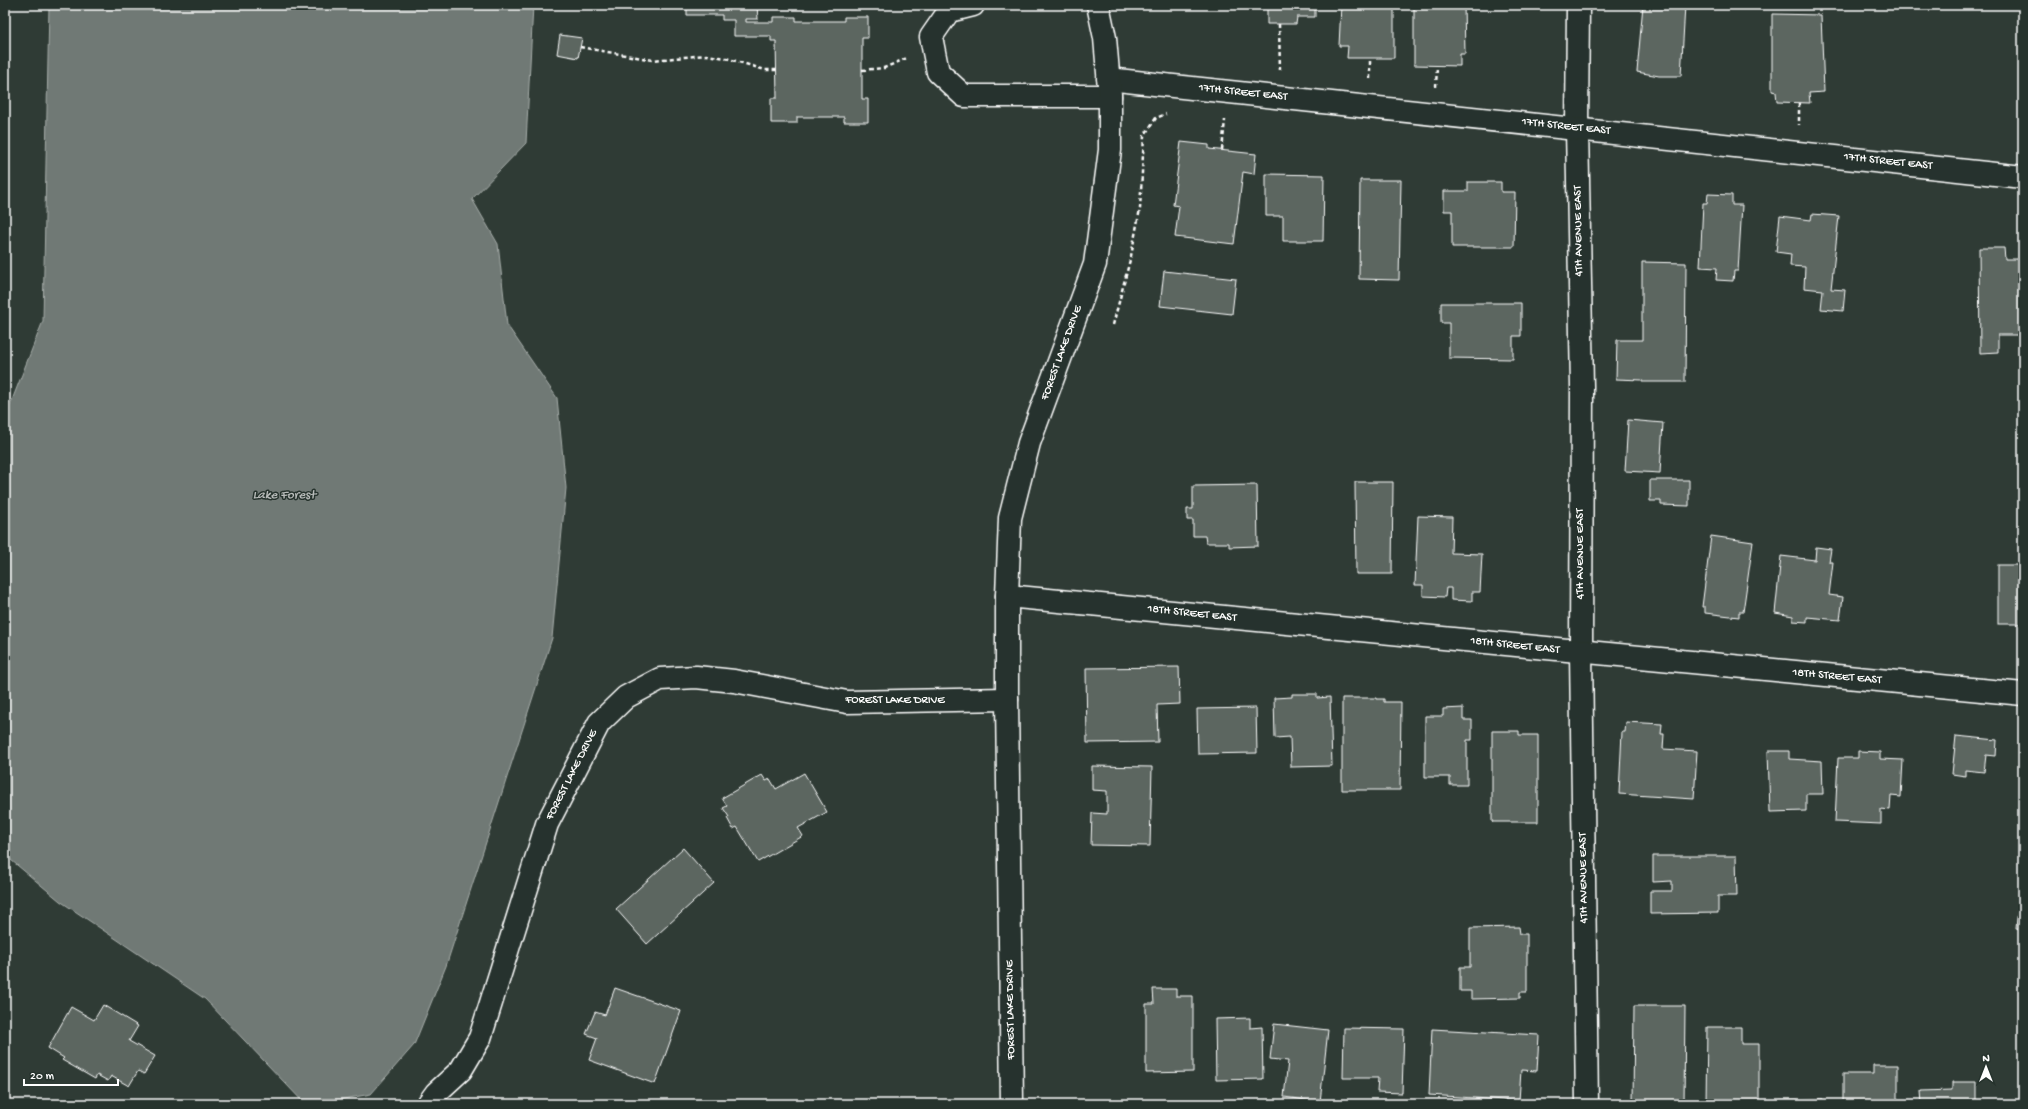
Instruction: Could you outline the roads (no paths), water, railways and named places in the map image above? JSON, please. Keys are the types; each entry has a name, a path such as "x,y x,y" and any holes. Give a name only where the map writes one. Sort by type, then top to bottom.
{"street":[{"name":"17TH STREET EAST","path":"973,5 949,11 931,37 938,72 964,96 1109,87 1577,128 2023,177"},
{"name":"FOREST LAKE DRIVE","path":"1012,1104 1007,699 1007,596 1010,518 1029,443 1095,264 1110,150 1109,87 1105,38 1098,5"},
{"name":"4TH AVENUE EAST","path":"1578,5 1577,128 1582,386 1580,652 1587,1104"},
{"name":"18TH STREET EAST","path":"1007,596 2023,694"},
{"name":"FOREST LAKE DRIVE","path":"428,1104 436,1093 461,1070 480,1038 547,824 599,723 626,697 660,679 696,677 734,682 847,702 1007,699"}],"water":[{"name":"Lake Forest","path":"49,5 533,5 526,143 472,199 498,244 507,325 557,398 566,488 552,638 446,966 414,1045 371,1094 316,1104 305,1104 205,999 60,901 5,855 5,418 43,321"}]}
